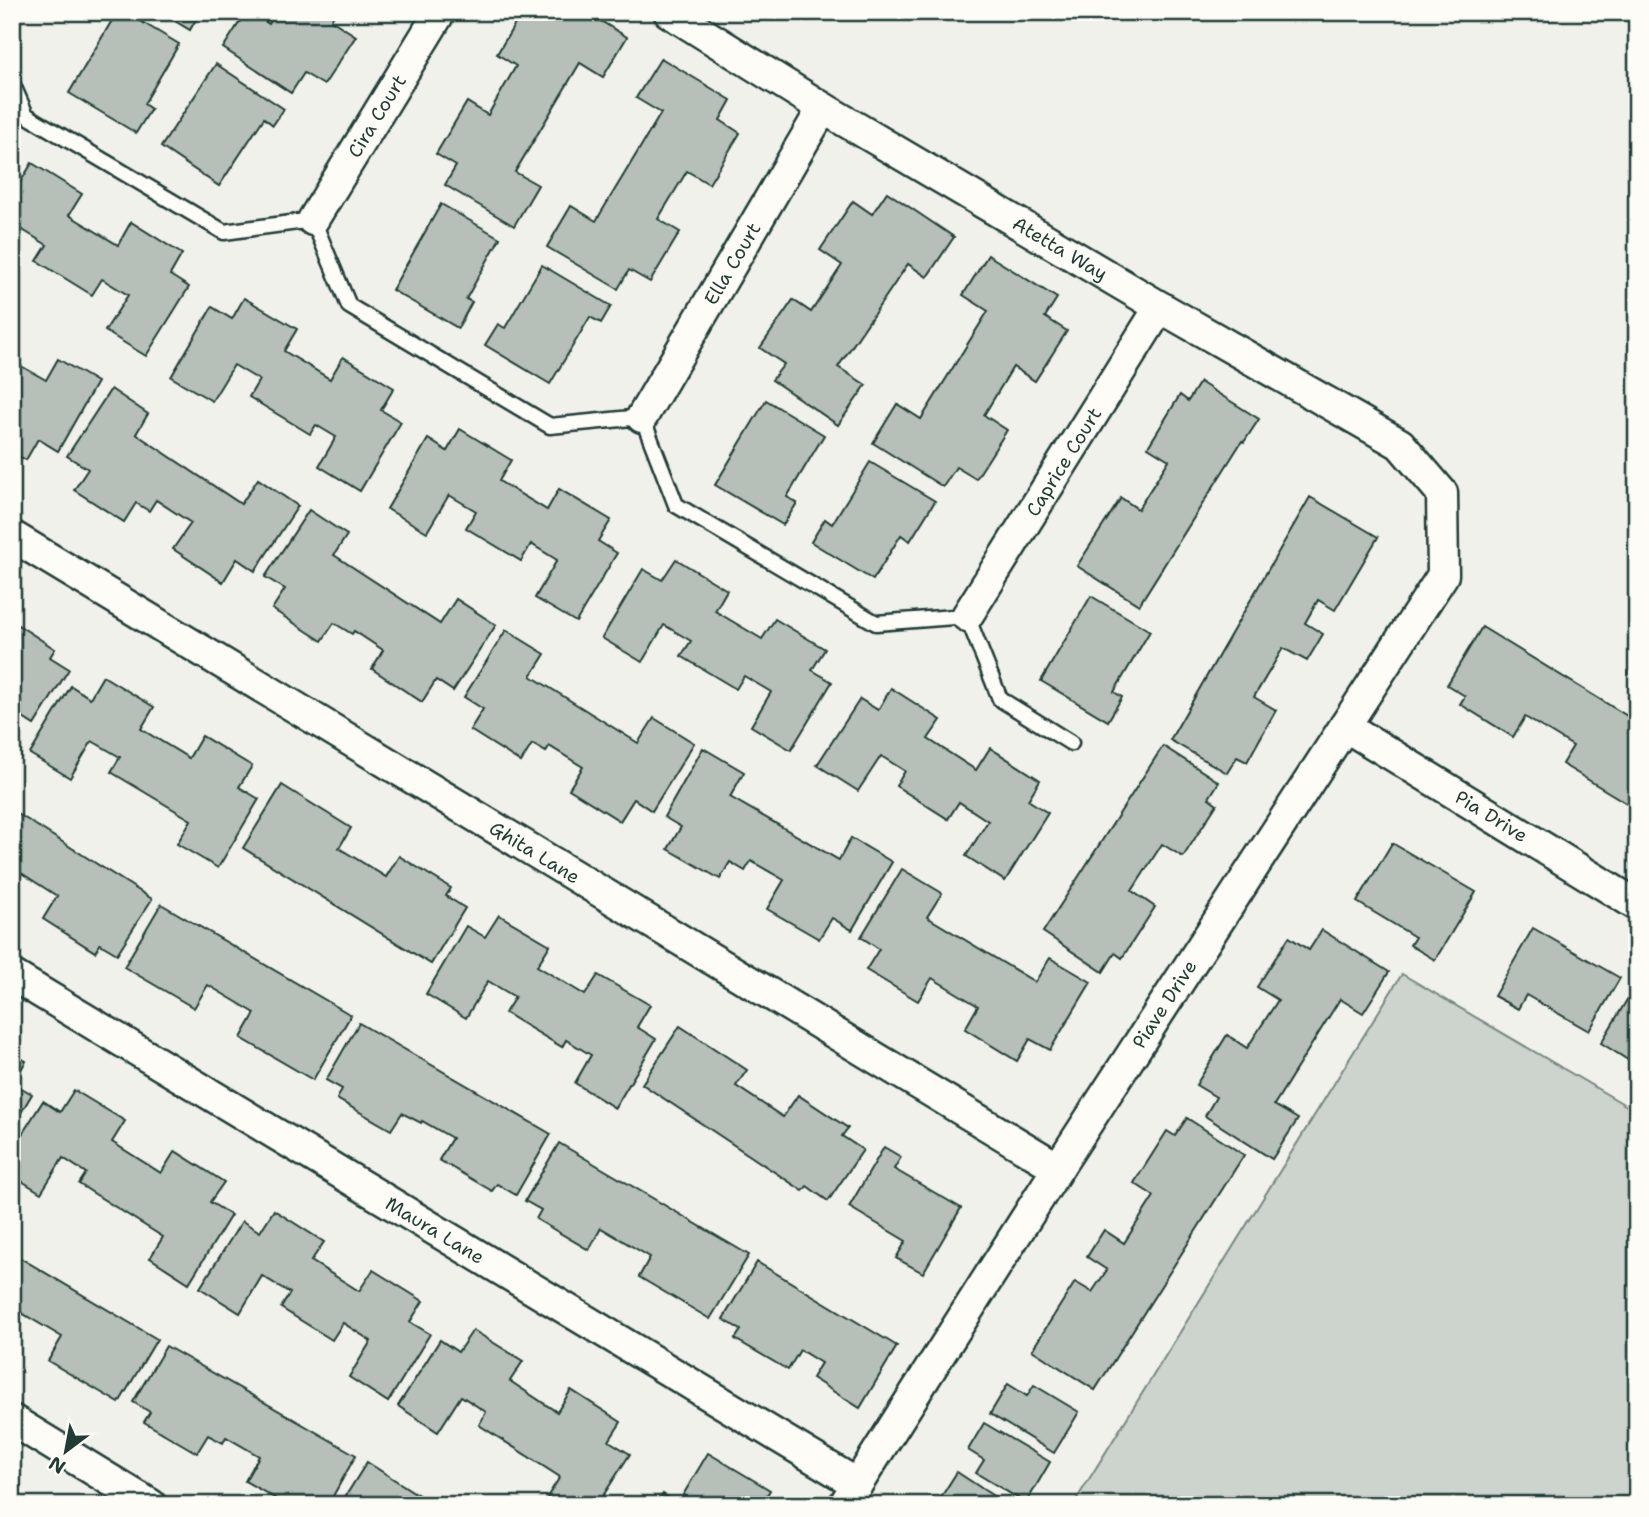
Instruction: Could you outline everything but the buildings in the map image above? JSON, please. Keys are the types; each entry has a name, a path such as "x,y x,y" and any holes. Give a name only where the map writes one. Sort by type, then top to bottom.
{"street":[{"name":"Cira Court","path":"313,220 440,12"},
{"name":"Atetta Way","path":"669,12 823,108 1160,307 1400,444 1442,492"},
{"name":"Ella Court","path":"642,417 823,108"},
{"name":"Caprice Court","path":"967,616 1160,307"},
{"name":"Piave Drive","path":"851,1494 1443,575 1442,492"},
{"name":"Ghita Lane","path":"12,536 1059,1168"},
{"name":"Pia Drive","path":"1345,726 1637,905"},
{"name":"Maura Lane","path":"12,975 851,1494"},
{"path":"12,1420 151,1505"}],"lane":[{"path":"12,83 26,115 224,232 313,220 349,306 550,426 642,417 676,505 876,623 967,616 1000,699 1071,744"}],"shaded area":[{"path":"1402,974 1637,1112 1637,1505 1073,1505"}]}
